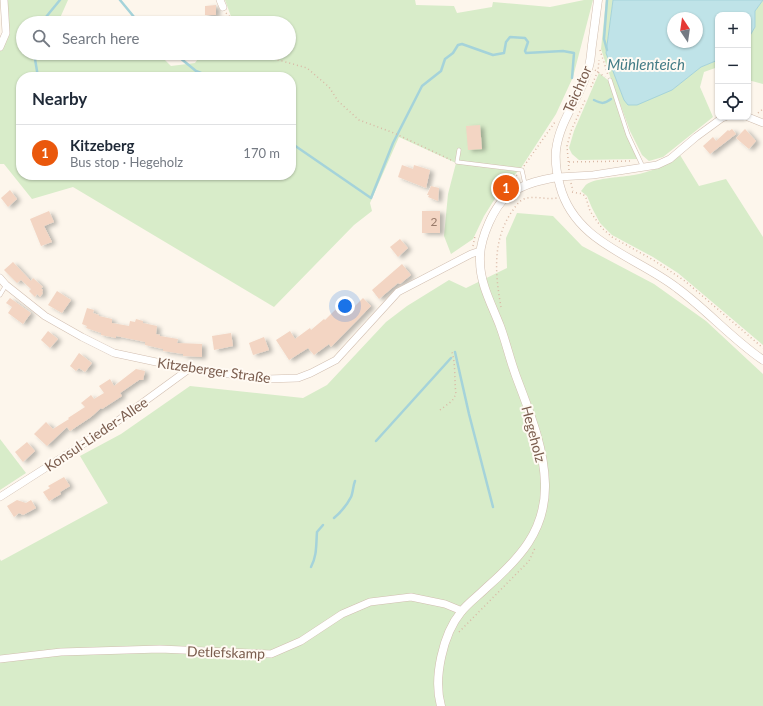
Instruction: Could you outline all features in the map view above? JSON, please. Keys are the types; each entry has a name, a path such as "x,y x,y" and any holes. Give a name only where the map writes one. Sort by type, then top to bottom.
{"street":[{"path":"0,46 6,33 4,0"},
{"name":"Teichtor","path":"598,0 589,66 581,87 558,135 556,151 558,177 563,196 574,215 584,227 618,253 654,271 669,281 763,360"},
{"path":"751,118 763,123"},
{"path":"558,177 593,175 642,164 657,165 670,159 719,120"},
{"name":"Hegeholz","path":"441,706 438,680 440,660 454,622 462,611 508,569 522,554 539,519 545,485 543,463 538,440 500,326 484,286 480,267 480,251 489,221 510,193 540,180 558,177"},
{"name":"Kitzeberger Straße","path":"0,278 6,285 45,316 114,353 189,369 267,379 298,378 336,360 398,292 471,254 480,251"},
{"name":"Konsul-Lieder-Allee","path":"0,497 108,428 189,369"},
{"name":"Detlefskamp","path":"0,659 61,652 160,649 271,654 301,641 342,614 370,602 411,597 445,604 462,611"}],"lane":[{"path":"610,80 628,135 642,164"},
{"path":"459,150 457,162 522,170 526,185"},
{"path":"0,295 6,285"}],"path":[{"path":"222,4 229,16"},
{"path":"600,49 610,80"},
{"path":"278,60 306,68 329,88 338,101 359,120 394,133 457,162"},
{"path":"589,66 610,80"},
{"path":"504,189 522,170 554,122 566,116"},
{"path":"569,162 642,164"},
{"path":"502,312 496,259 502,230 510,215 520,201 531,197 555,198 573,191"},
{"path":"471,254 474,237 478,231"},
{"path":"440,410 452,400 456,394 454,373 455,362 452,352"},
{"path":"455,636 529,561 537,542"}],"green space":[{"path":"3,0 68,0 61,16 16,16 16,60 165,60 171,66 195,63 197,60 296,60 296,16 231,16 225,0 415,0 416,5 454,6 457,13 492,7 493,2 550,7 584,0 593,0 573,77 556,114 521,168 501,189 484,216 473,239 451,254 444,236 448,194 456,163 399,137 370,203 372,211 354,225 274,307 73,187 32,199 17,180 296,180 296,72 16,72 16,179 4,164 0,164 0,47 4,35"},
{"path":"606,0 613,0 606,53 624,100 672,90 701,67 715,61 715,68 704,72 700,87 713,117 663,157 649,161 642,155 630,131 601,49"},
{"path":"763,0 763,84 751,81 751,34 755,27 755,11"},
{"path":"599,73 609,81 639,159 579,160 572,154 569,148 574,131"},
{"path":"680,155 699,186 726,179 763,237 763,345 678,273 653,257 612,235 600,223 587,196 581,191 591,182 646,172 664,165"},
{"path":"517,213 553,216 582,246 654,284 706,321 763,374 763,706 0,706 0,559 1,561 108,503 80,456 121,434 190,386 303,398 327,385 386,322 407,306 449,280 466,288 507,268 506,238"},
{"path":"0,439 26,473 0,490"}],"water":[{"name":"Mühlenteich","path":"613,0 763,0 755,11 755,27 751,34 751,12 715,12 715,61 701,67 672,90 637,105 628,105 624,100 606,53"}],"building":[{"path":"216,5 216,15 205,15 205,6"},
{"path":"480,125 482,149 468,150 466,126"},
{"path":"732,129 736,134 710,154 703,146 713,137 716,141 728,130 729,131"},
{"path":"745,129 756,141 749,149 736,138"},
{"path":"402,165 413,169 414,165 430,170 426,188 398,177"},
{"path":"431,186 439,188 438,201 428,197 429,195 427,195"},
{"path":"10,190 17,199 8,207 1,198"},
{"path":"49,211 54,222 44,226 52,242 41,246 30,219"},
{"path":"422,211 440,211 440,233 422,233"},
{"path":"400,239 408,248 398,257 390,247"},
{"path":"13,262 31,281 33,278 43,287 41,288 43,293 40,297 37,294 35,297 29,291 31,289 21,280 17,283 4,270"},
{"path":"402,264 411,275 400,284 398,283 379,299 372,290"},
{"path":"57,291 71,300 62,313 48,305"},
{"path":"10,298 31,313 23,324 8,313 12,307 6,303"},
{"path":"363,298 371,306 331,347 329,344 314,355 308,348 289,360 276,340 290,331 295,339 310,328 311,330 324,319 325,320 339,306 347,314"},
{"path":"87,308 94,310 93,313 99,316 112,319 112,323 129,326 130,321 135,322 136,319 143,321 143,323 157,326 156,334 178,339 177,343 202,344 202,357 183,356 183,354 163,351 163,349 145,345 145,342 116,336 116,338 101,335 101,333 86,328 87,326 82,324"},
{"path":"48,331 58,339 50,348 41,340"},
{"path":"231,333 233,346 214,350 212,336"},
{"path":"264,337 269,350 253,355 249,343"},
{"path":"79,353 92,363 85,372 79,368 76,371 70,366"},
{"path":"136,369 145,371 143,380 139,380 120,393 122,396 102,409 101,408 91,417 70,431 67,427 47,446 34,434 46,422 53,429 69,419 68,418 85,407 81,403 91,395 94,399 104,393 99,386 110,379 114,386"},
{"path":"27,442 35,451 23,462 15,452"},
{"path":"64,477 70,486 60,492 61,494 49,501 43,492 50,488 48,486"},
{"path":"17,500 26,503 31,500 36,508 23,515 19,513 14,517 7,506"}],"waterway":[{"path":"47,16 60,0"},
{"path":"120,0 133,16"},
{"path":"607,0 604,39 607,50"},
{"path":"296,146 371,198 393,143 422,86 441,71 445,59 453,53 458,45 462,44 493,55 504,53 506,42 510,37 525,38 528,42 525,51 526,53 563,51 574,53 572,78"},
{"path":"35,60 37,72"},
{"path":"183,60 198,72"},
{"path":"594,100 603,103 611,99"},
{"path":"455,352 493,507"},
{"path":"376,441 451,358"},
{"path":"334,518 344,508 352,495 355,481"},
{"path":"311,567 315,555 317,532 323,525"}],"place":[{"name":"Kitzeberg","path":"506,188"}]}
